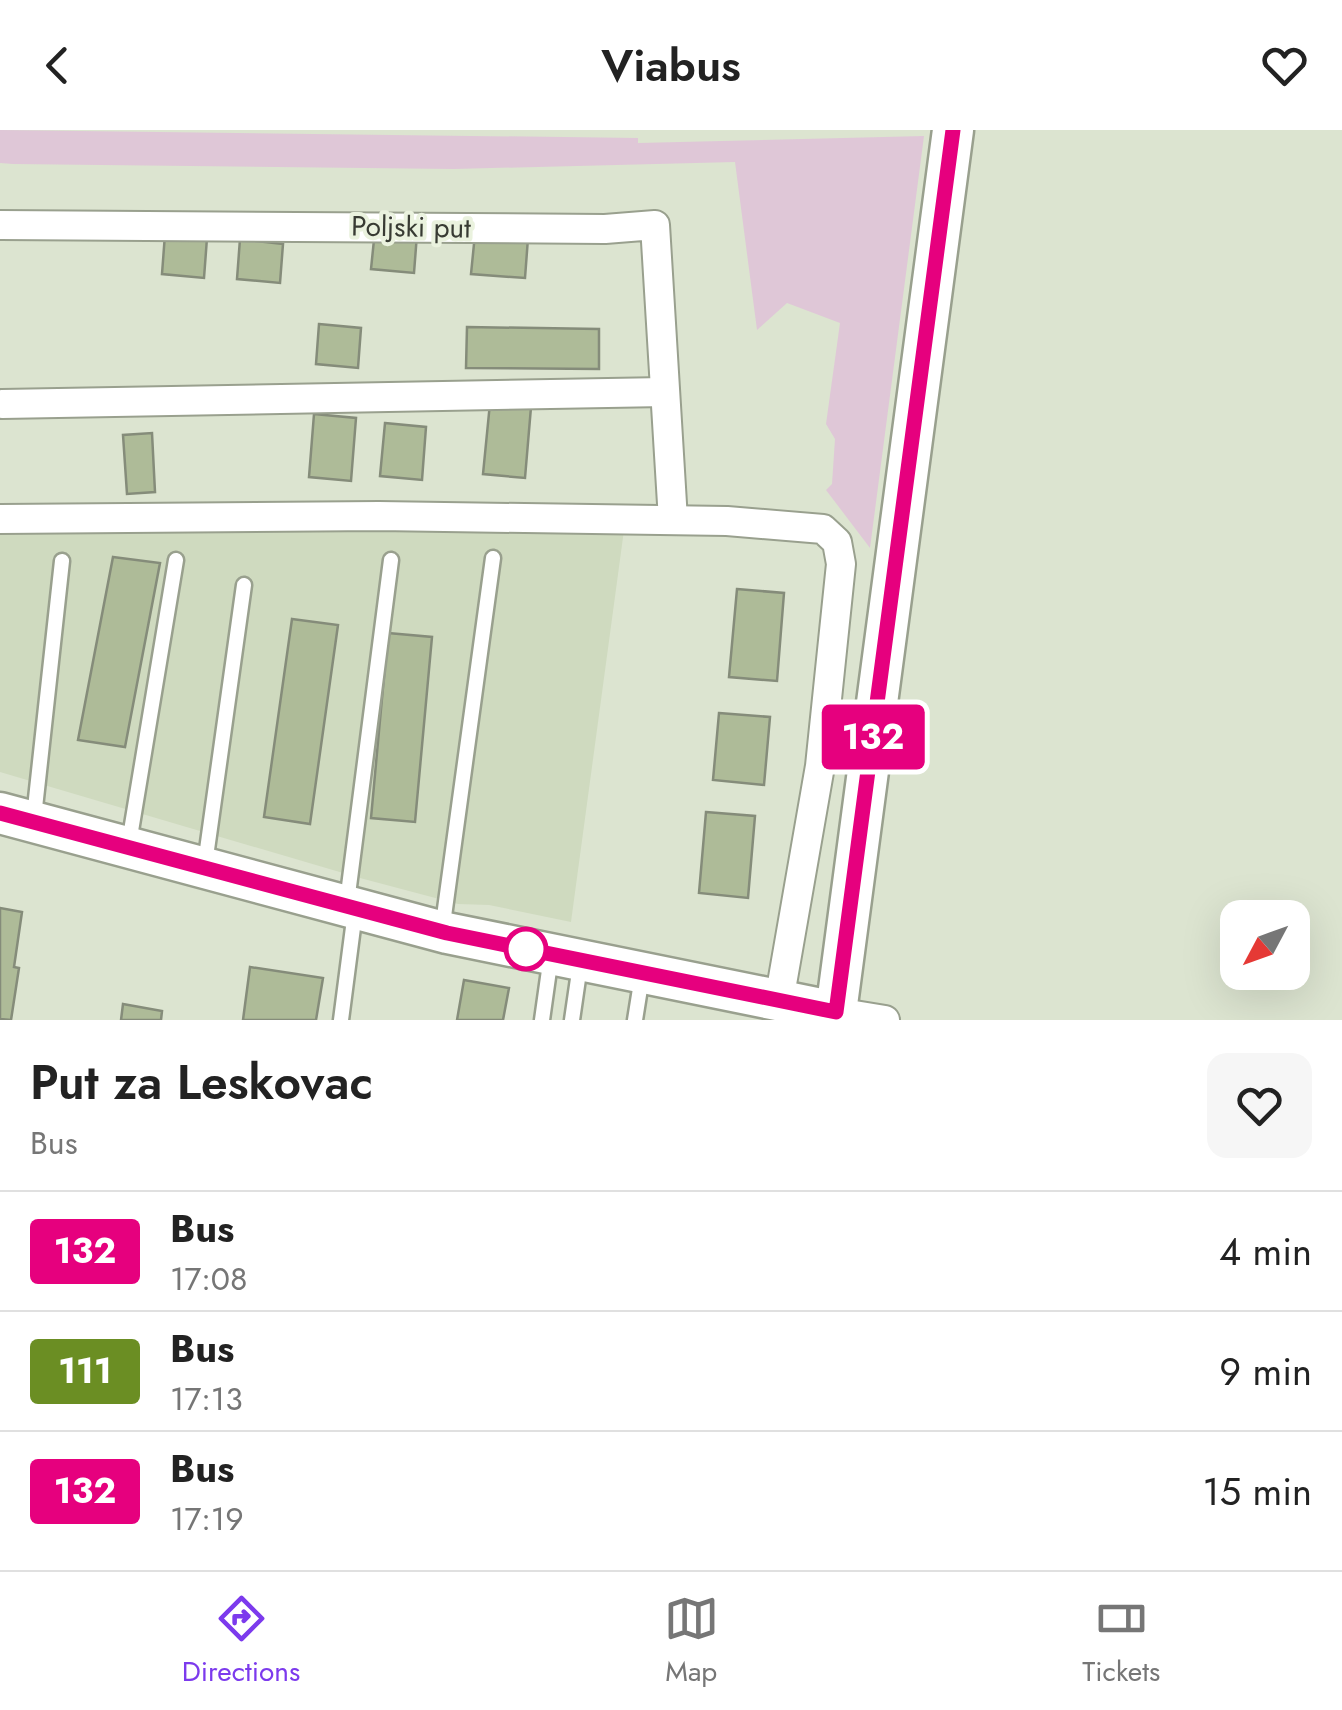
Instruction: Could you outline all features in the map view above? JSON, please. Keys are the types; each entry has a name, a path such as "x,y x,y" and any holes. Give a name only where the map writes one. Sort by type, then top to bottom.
{"main road":[{"path":"17,818 442,932 860,1017 952,130"}],"street":[{"name":"Poljski put","path":"0,225 605,229 654,224 673,520"},
{"path":"2,404 665,392"},
{"path":"0,519 379,516 727,521 823,529 836,542 841,564 820,766 779,1001"}],"lane":[{"path":"442,932 493,558"},
{"path":"128,848 176,560"},
{"path":"342,1020 391,560"},
{"path":"17,818 62,561"},
{"path":"204,870 244,585"},
{"path":"542,1020 566,957"},
{"path":"566,957 572,1020"},
{"path":"635,1020 642,973"}],"shaded area":[{"path":"0,130 638,138 638,143 924,136 870,548 826,490 832,484 835,439 826,424 840,323 787,303 757,330 735,162 454,169 13,164 0,163"},
{"path":"0,527 624,530 571,922 489,905 458,904 0,772"}],"building":[{"path":"375,230 417,234 414,273 371,269"},
{"path":"165,234 207,238 204,278 162,274"},
{"path":"475,234 528,238 525,278 471,274"},
{"path":"240,239 283,244 280,283 237,279"},
{"path":"319,324 361,328 358,368 316,364"},
{"path":"467,327 599,329 599,369 466,368"},
{"path":"490,403 531,407 525,478 483,474"},
{"path":"314,414 356,418 351,481 309,477"},
{"path":"385,423 426,427 422,480 380,476"},
{"path":"152,433 155,492 127,494 123,435"},
{"path":"113,557 160,563 125,747 78,740"},
{"path":"737,589 784,593 777,681 729,677"},
{"path":"292,619 338,625 310,824 264,817"},
{"path":"388,633 432,637 415,822 371,818"},
{"path":"719,713 770,717 764,785 713,780"},
{"path":"706,812 755,816 748,898 699,893"},
{"path":"0,908 22,912 11,1020 0,1019"},
{"path":"250,967 323,978 316,1020 243,1020"},
{"path":"464,980 509,988 503,1020 457,1020"},
{"path":"123,1004 162,1011 161,1020 121,1020"}],"bus line":[{"name":"132","path":"0,813 447,933 836,1012 953,130"}]}
